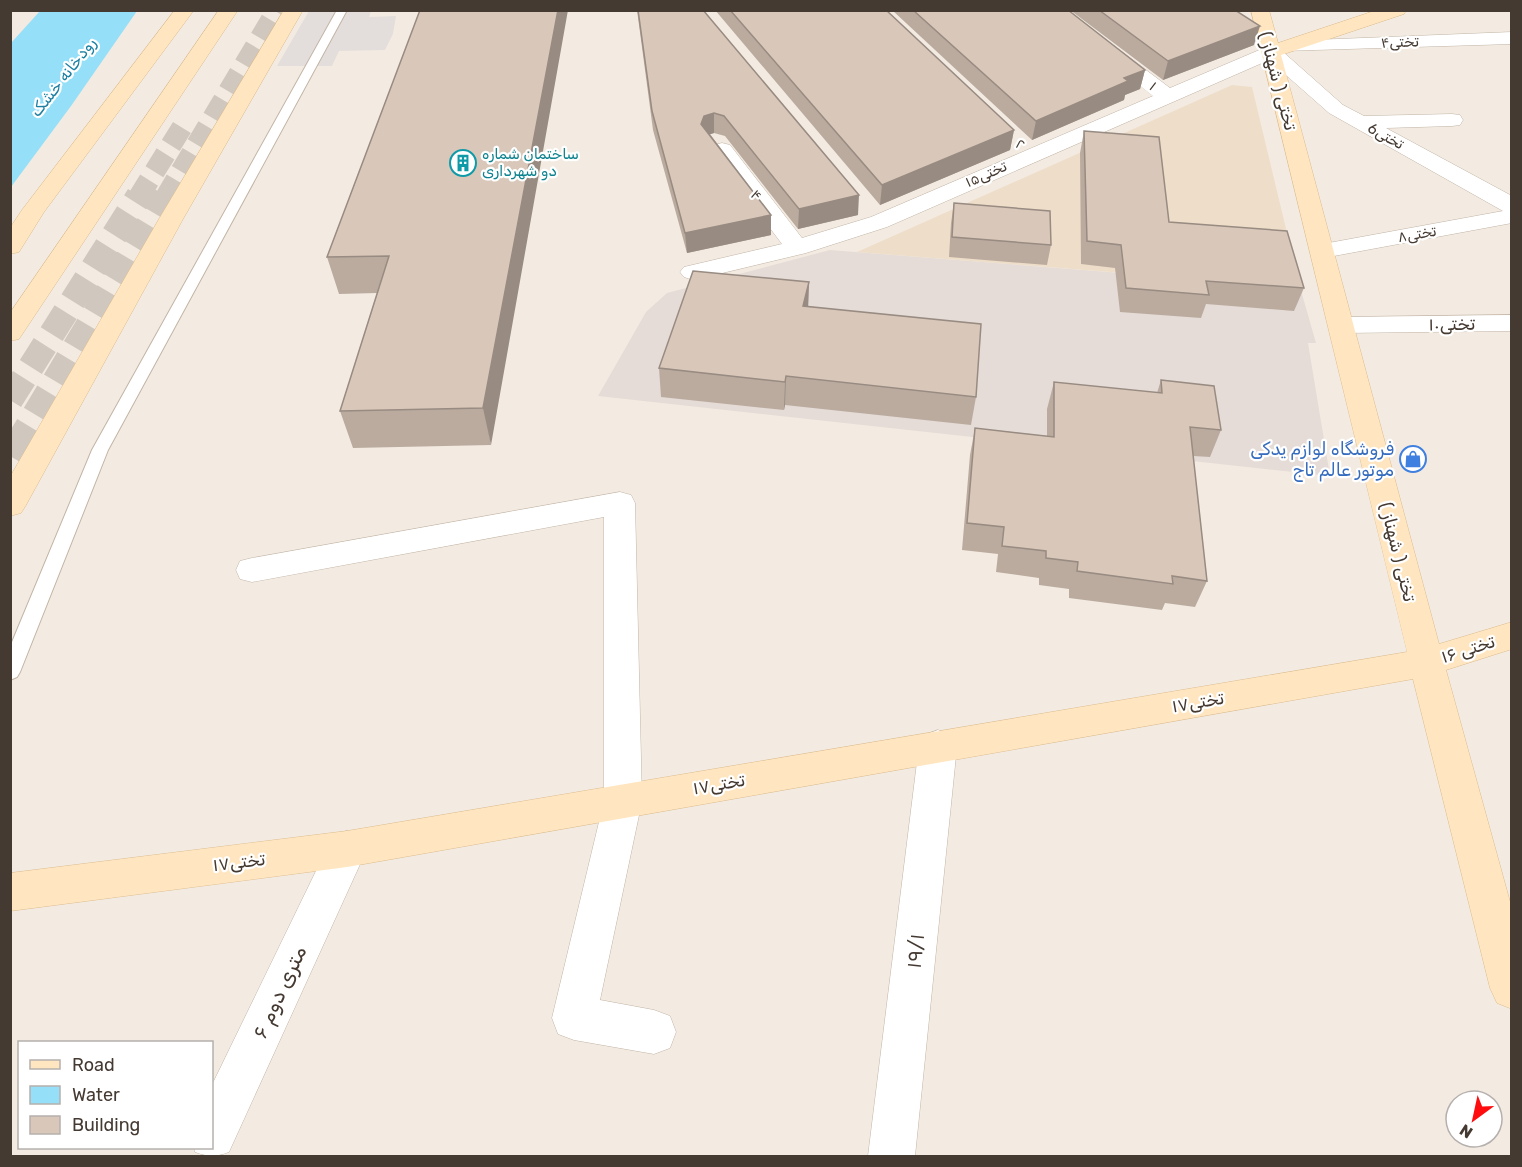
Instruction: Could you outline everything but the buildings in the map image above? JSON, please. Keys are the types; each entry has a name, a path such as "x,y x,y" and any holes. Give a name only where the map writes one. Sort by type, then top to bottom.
{"main road":[{"path":"10,247 34,210 185,10"},
{"path":"34,210 99,152 203,10"},
{"path":"10,333 229,10"},
{"path":"10,505 171,219 294,10"},
{"name":"تختی ( شهناز )","path":"1260,10 1279,50 1323,251 1425,663 1512,988"},
{"path":"1279,50 1398,10"},
{"name":"تختی ۱۶","path":"1425,663 1512,635"},
{"name":"تختی۱۷","path":"10,892 347,849 1425,663"}],"street":[{"name":"۱","path":"1053,10 1168,97"},
{"name":"تختی۴","path":"1279,50 1508,42"},
{"name":"تختی۱۵","path":"693,272 797,248 879,222 1031,154 1279,50"},
{"name":"6تختی","path":"1279,50 1336,109 1512,206"},
{"path":"1360,122 1452,120"},
{"name":"۲","path":"1014,138 1031,154"},
{"name":"۴","path":"715,142 797,248"},
{"path":"864,204 879,222"},
{"name":"تختی۸","path":"1323,251 1512,216"},
{"name":"تختی۱۰","path":"1342,325 1512,323"},
{"path":"252,570 620,503 623,801 574,1018 654,1032"},
{"name":"۱۹/۱","path":"891,1156 938,746"},
{"name":"۶ متری دوم","path":"213,1133 347,849"}],"lane":[{"path":"10,672 100,450 342,10"}],"shaded area":[{"path":"309,11 371,11 369,17 396,16 393,34 385,50 339,51 332,66 277,66"},
{"path":"1232,85 1252,87 1300,287 857,252"},
{"path":"830,250 1300,287 1316,343 1308,343 1330,476 598,396 646,312 667,293"}],"water":[{"name":"رودخانه خشک","path":"40,11 137,11 11,187 11,43"}],"tunnel":[{"path":"165,198 277,10"},
{"path":"138,198 186,121"},
{"path":"10,400 139,196"},
{"path":"15,448 166,196"},
{"path":"10,456 16,446"}],"place":[{"name":"ساختمان شماره دو شهرداری","path":"463,163"},
{"name":"فروشگاه لوازم یدکی موتور عالم تاج","path":"1413,459"}]}
